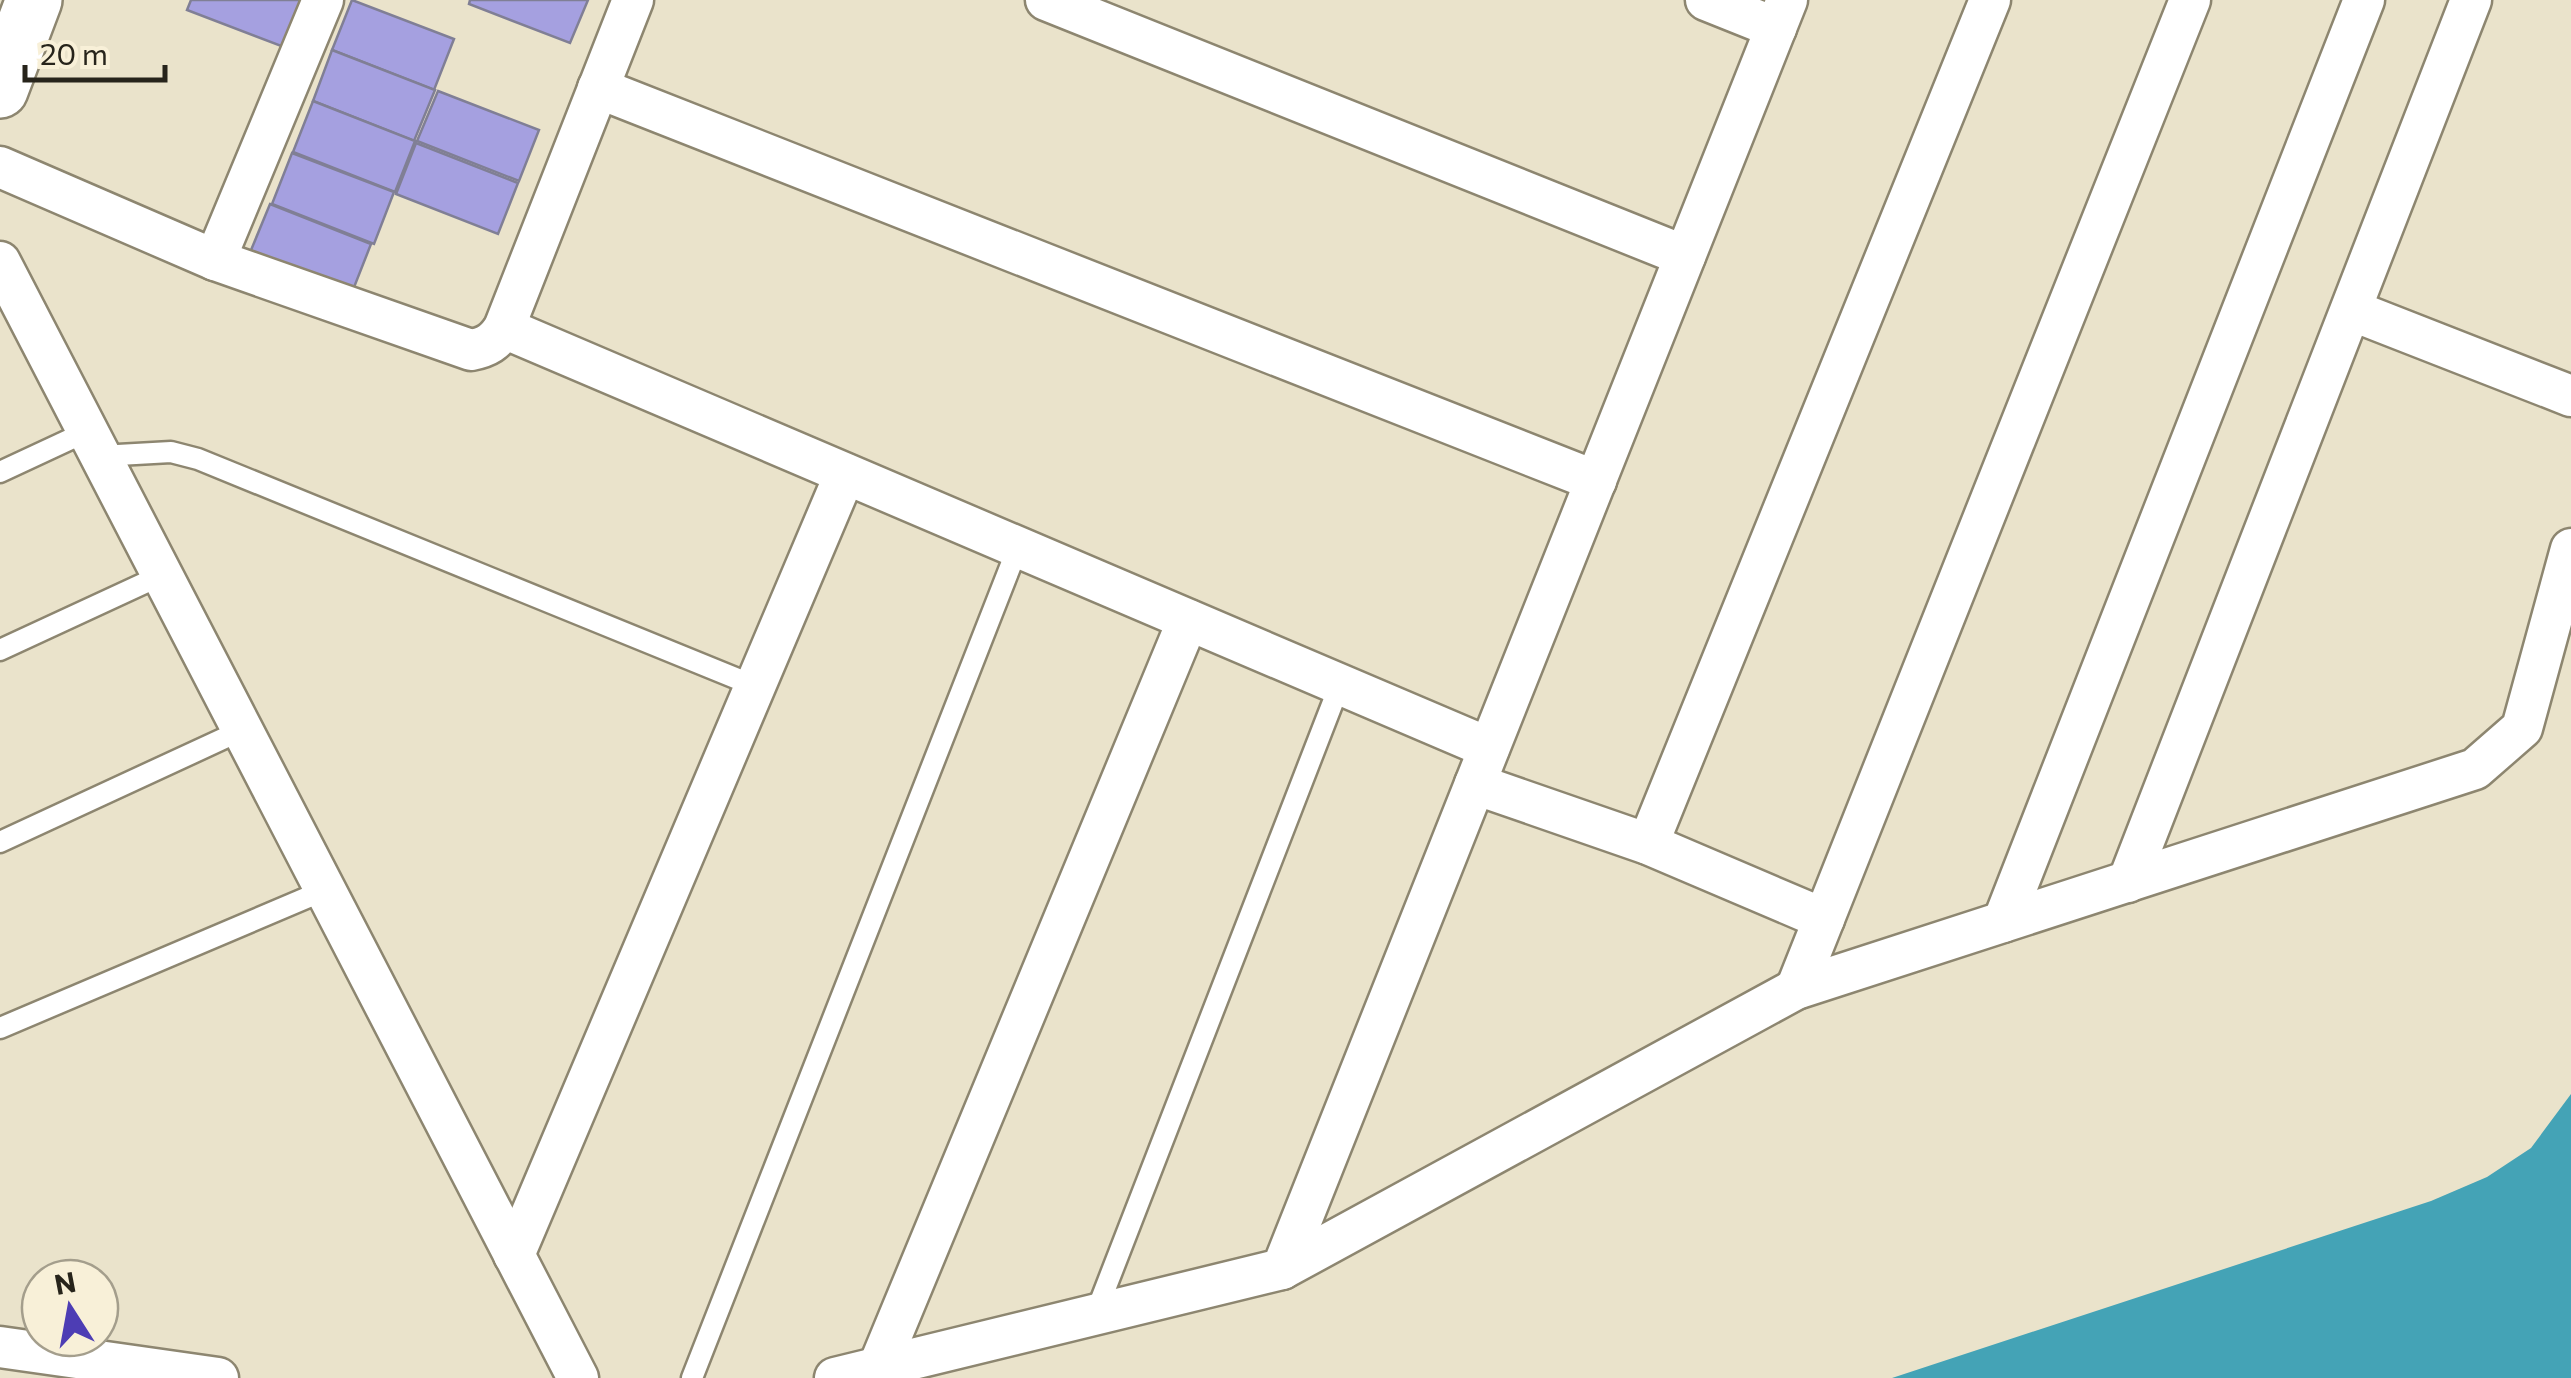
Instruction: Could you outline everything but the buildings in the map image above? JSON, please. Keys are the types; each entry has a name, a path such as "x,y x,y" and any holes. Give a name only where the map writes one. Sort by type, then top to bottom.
{"street":[{"path":"0,90 34,0"},
{"path":"215,260 323,0"},
{"path":"0,167 215,260 471,350 496,341 504,328 633,0"},
{"path":"1046,0 1686,256"},
{"path":"1282,1269 1781,14 1706,0"},
{"path":"1648,844 1990,0"},
{"path":"1796,989 2190,0"},
{"path":"2004,922 2364,0"},
{"path":"2128,882 2471,0"},
{"path":"598,88 1596,480"},
{"path":"3,276 578,1378"},
{"path":"2351,310 2571,396"},
{"path":"504,328 1340,684 1482,766 1648,844 1824,919"},
{"path":"514,1255 845,474"},
{"path":"834,1378 1282,1269 1796,989 2475,770 2522,728 2571,549"},
{"path":"878,1368 1188,620"},
{"path":"0,1347 218,1378"}],"lane":[{"path":"0,472 94,444 198,458 756,686"},
{"path":"692,1378 1018,547"},
{"path":"0,650 162,575"},
{"path":"1095,1315 1340,684"},
{"path":"0,842 242,730"},
{"path":"0,1028 324,890"}],"water":[{"path":"2571,1094 2571,1378 1892,1378 2431,1201 2487,1177 2531,1148"}]}
